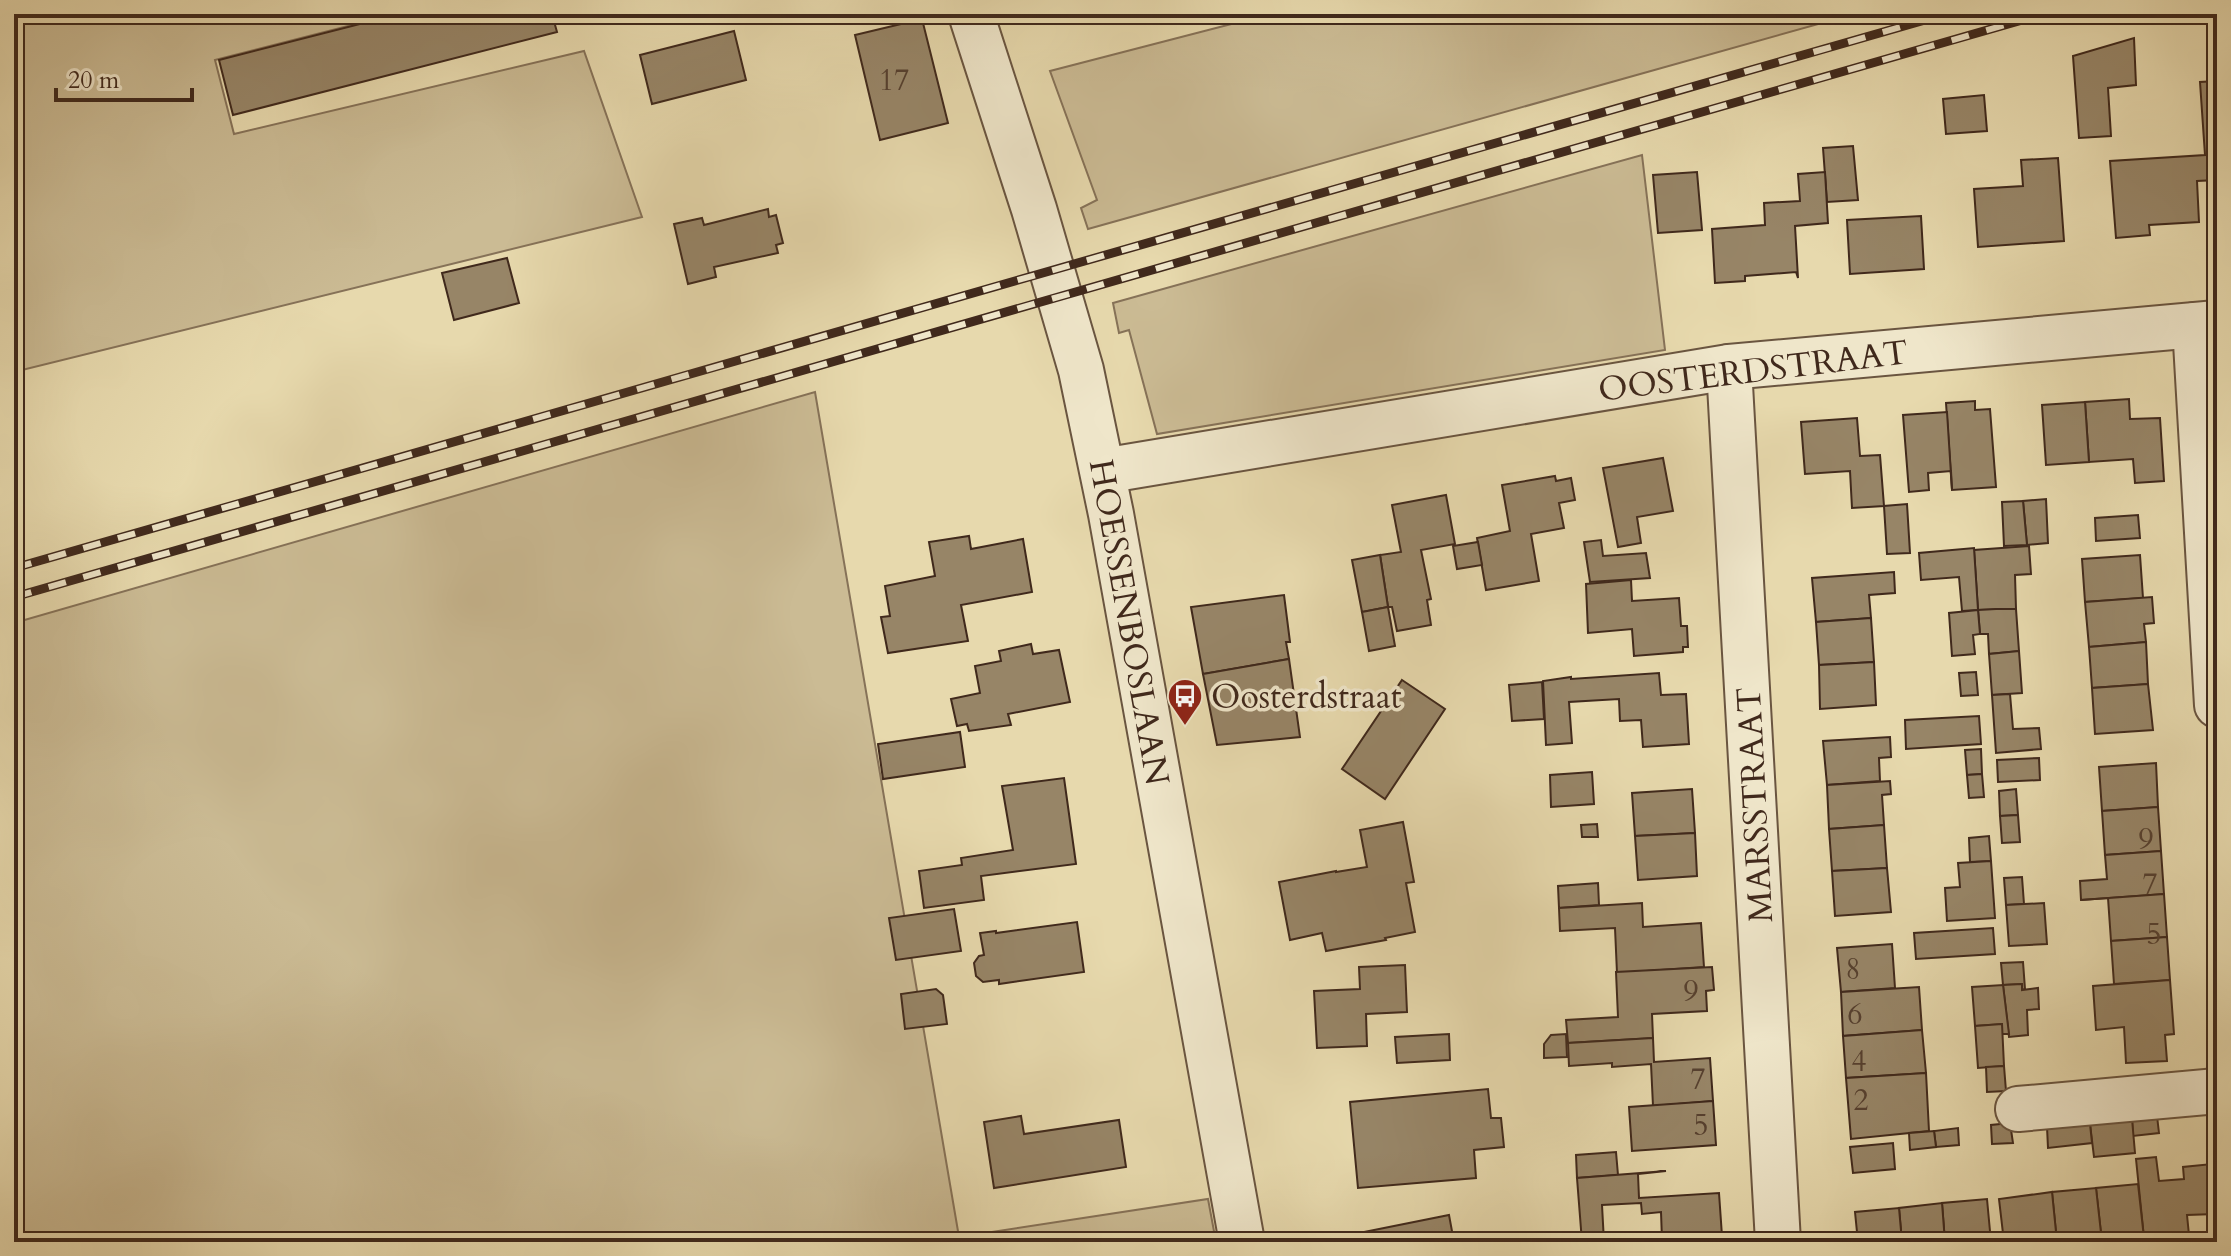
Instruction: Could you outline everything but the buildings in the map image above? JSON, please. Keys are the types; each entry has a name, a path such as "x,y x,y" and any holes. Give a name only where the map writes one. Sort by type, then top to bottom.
{"street":[{"name":"HOESSENBOSLAAN","path":"971,14 1034,209 1081,370 1103,471 1242,1242"},
{"name":"OOSTERDSTRAAT","path":"1103,471 1729,367 2206,324"},
{"path":"2206,324 2217,705"},
{"name":"MARSSTRAAT","path":"1729,367 1778,1242"},
{"path":"2018,1109 2217,1091"}],"shaded area":[{"path":"14,14 395,14 215,60 234,134 584,51 642,217 14,372"},
{"path":"1270,14 1854,14 1088,229 1081,208 1097,200 1050,71"},
{"path":"1642,155 1665,350 1157,434 1129,330 1119,333 1113,303"},
{"path":"815,392 959,1237 1208,1199 1216,1242 14,1242 14,623"}],"railway":[{"path":"14,568 1946,14"},
{"path":"14,597 2043,14"}],"place":[{"name":"Oosterdstraat","path":"1185,727"}]}
